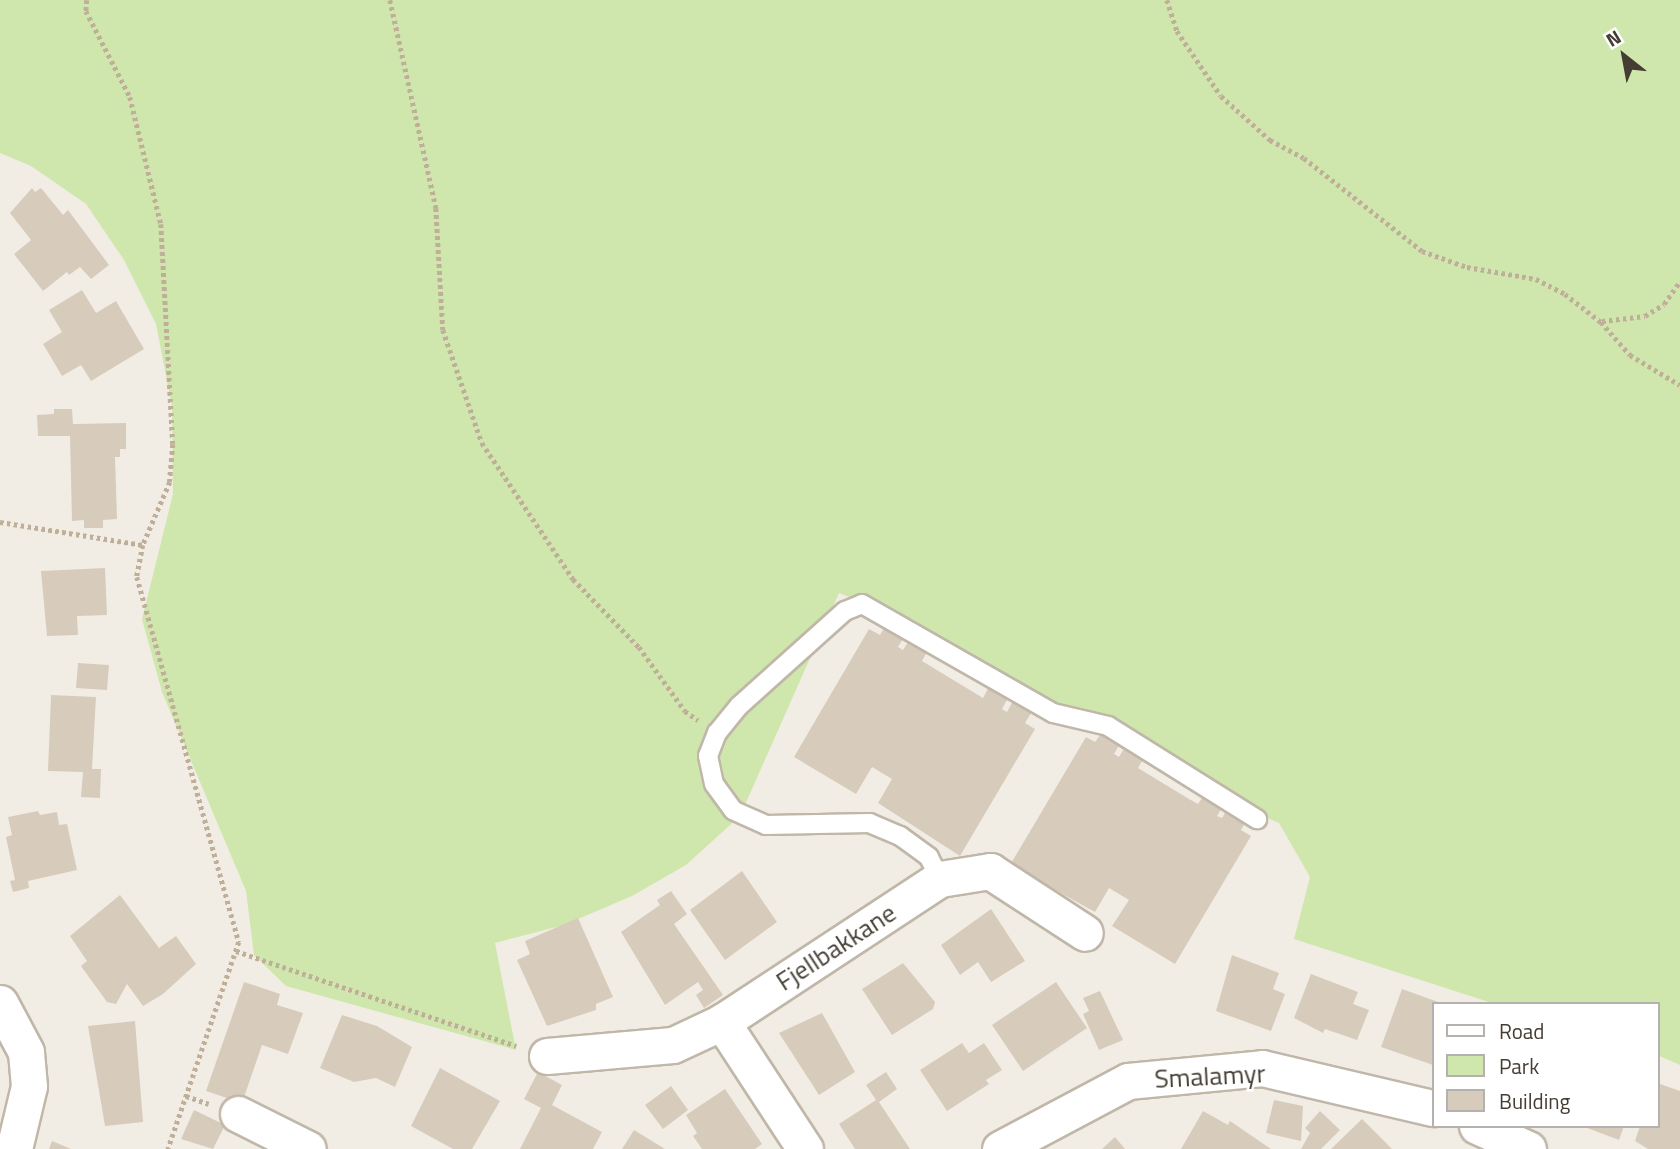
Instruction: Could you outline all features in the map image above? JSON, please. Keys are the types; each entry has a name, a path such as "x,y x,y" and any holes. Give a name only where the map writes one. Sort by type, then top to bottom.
{"street":[{"name":"Fjellbakkane","path":"547,1056 673,1045 722,1023 940,879 990,871 1085,933"},
{"path":"0,1003 26,1052 29,1086 14,1149"},
{"path":"722,1023 806,1149"},
{"name":"Smalamyr","path":"1000,1149 1128,1081 1249,1069 1262,1068 1432,1108"},
{"path":"237,1114 308,1149"},
{"path":"1479,1135 1528,1149"}],"lane":[{"path":"940,879 929,857 900,836 870,823 766,825 733,810 714,784 708,756 717,733 739,706 845,611 862,604 1042,708 1108,726 1257,819"}],"path":[{"path":"87,0 86,11 130,97 161,224 173,444 170,482 143,545 137,577 239,942 168,1149"},
{"path":"390,0 436,208 443,330 482,443 573,579 639,648 685,711 717,733"},
{"path":"1167,0 1177,31 1221,96 1270,140 1304,158 1422,251 1466,267 1536,279 1601,322 1630,355 1680,385"},
{"path":"1601,322 1645,316 1664,304 1680,281"},
{"path":"0,522 143,545"},
{"path":"236,951 547,1056"}],"green space":[{"path":"0,0 1680,0 1680,1065 1659,1056 1659,1002 1489,1002 1294,939 1310,877 1279,823 1145,763 925,627 839,593 740,816 686,865 632,896 564,925 495,943 516,1050 286,986 254,955 246,891 162,692 142,619 173,494 172,407 156,324 124,260 86,204 31,166 0,153"}],"building":[{"path":"32,188 35,192 41,188 63,215 68,210 109,265 91,279 80,267 69,275 67,272 43,291 14,254 31,240 10,213"},
{"path":"82,290 96,313 116,301 144,349 91,381 81,365 62,376 43,344 62,332 49,310"},
{"path":"54,409 72,409 73,424 126,423 126,449 120,449 120,457 115,457 117,519 103,520 103,528 84,528 84,520 72,521 70,436 38,436 37,415 54,414"},
{"path":"105,568 107,615 77,616 78,635 47,636 41,571"},
{"path":"887,623 906,634 898,647 903,650 911,637 929,648 922,661 983,698 990,685 1009,696 1002,709 1007,712 1014,699 1033,710 1025,723 1035,729 960,856 878,803 892,779 872,767 856,794 794,757 869,629 880,635"},
{"path":"78,663 109,665 107,690 76,688"},
{"path":"51,695 96,697 92,769 101,769 100,798 81,797 83,772 48,771"},
{"path":"1103,731 1121,742 1114,754 1119,757 1126,745 1145,756 1138,768 1189,799 1198,804 1206,792 1224,804 1217,816 1222,818 1229,806 1248,818 1241,830 1251,836 1175,964 1112,926 1129,900 1109,888 1095,912 1010,865 1086,737 1095,742"},
{"path":"38,811 40,815 57,812 59,825 67,824 77,870 28,881 29,888 13,892 10,881 15,880 6,837 12,835 8,817"},
{"path":"742,871 777,922 725,960 690,910"},
{"path":"671,891 687,914 674,924 723,995 704,1008 696,995 703,990 698,982 665,1005 621,932 660,905 657,900"},
{"path":"120,895 159,948 176,936 196,964 163,994 143,1006 127,984 116,1004 107,1002 81,966 87,961 70,936"},
{"path":"991,909 1025,961 991,982 978,962 960,975 941,945"},
{"path":"578,918 613,997 596,1004 596,1010 547,1026 517,960 530,954 525,941"},
{"path":"1232,955 1279,973 1273,989 1285,994 1271,1031 1216,1011"},
{"path":"903,963 935,1002 933,1009 892,1035 862,989"},
{"path":"1311,974 1358,992 1353,1004 1369,1010 1357,1040 1325,1029 1323,1033 1294,1018"},
{"path":"244,982 280,994 277,1005 303,1013 288,1054 262,1045 242,1103 206,1091"},
{"path":"1056,982 1087,1028 1023,1071 992,1025"},
{"path":"1402,989 1438,1002 1432,1002 1432,1065 1381,1047"},
{"path":"1100,991 1123,1040 1099,1050 1083,1014 1089,1011 1083,998"},
{"path":"822,1013 855,1072 819,1095 779,1033"},
{"path":"342,1015 377,1026 412,1047 395,1087 376,1078 354,1082 320,1068"},
{"path":"135,1021 143,1122 105,1126 88,1026"},
{"path":"962,1043 969,1053 984,1043 1002,1070 986,1080 989,1084 947,1111 920,1070"},
{"path":"440,1068 500,1101 472,1149 453,1149 411,1126"},
{"path":"538,1072 562,1085 552,1105 602,1132 593,1149 520,1149 541,1108 524,1099"},
{"path":"886,1072 897,1089 879,1102 910,1149 855,1149 839,1124 876,1100 866,1085"},
{"path":"1659,1084 1680,1091 1680,1149 1648,1149 1635,1141 1639,1128 1659,1128"},
{"path":"671,1086 688,1110 663,1129 645,1105"},
{"path":"725,1089 762,1144 755,1149 702,1149 693,1136 697,1133 686,1115"},
{"path":"1274,1100 1303,1106 1301,1141 1266,1133"},
{"path":"194,1110 225,1125 213,1149 181,1139"},
{"path":"1203,1111 1228,1125 1230,1121 1271,1149 1181,1149"},
{"path":"1320,1111 1340,1130 1321,1149 1301,1149 1310,1133 1305,1128"},
{"path":"1362,1119 1392,1149 1331,1149"},
{"path":"1587,1128 1623,1128 1619,1140"},
{"path":"634,1130 665,1149 622,1149"},
{"path":"1115,1137 1125,1149 1102,1149"},
{"path":"52,1141 71,1149 49,1149"}]}
